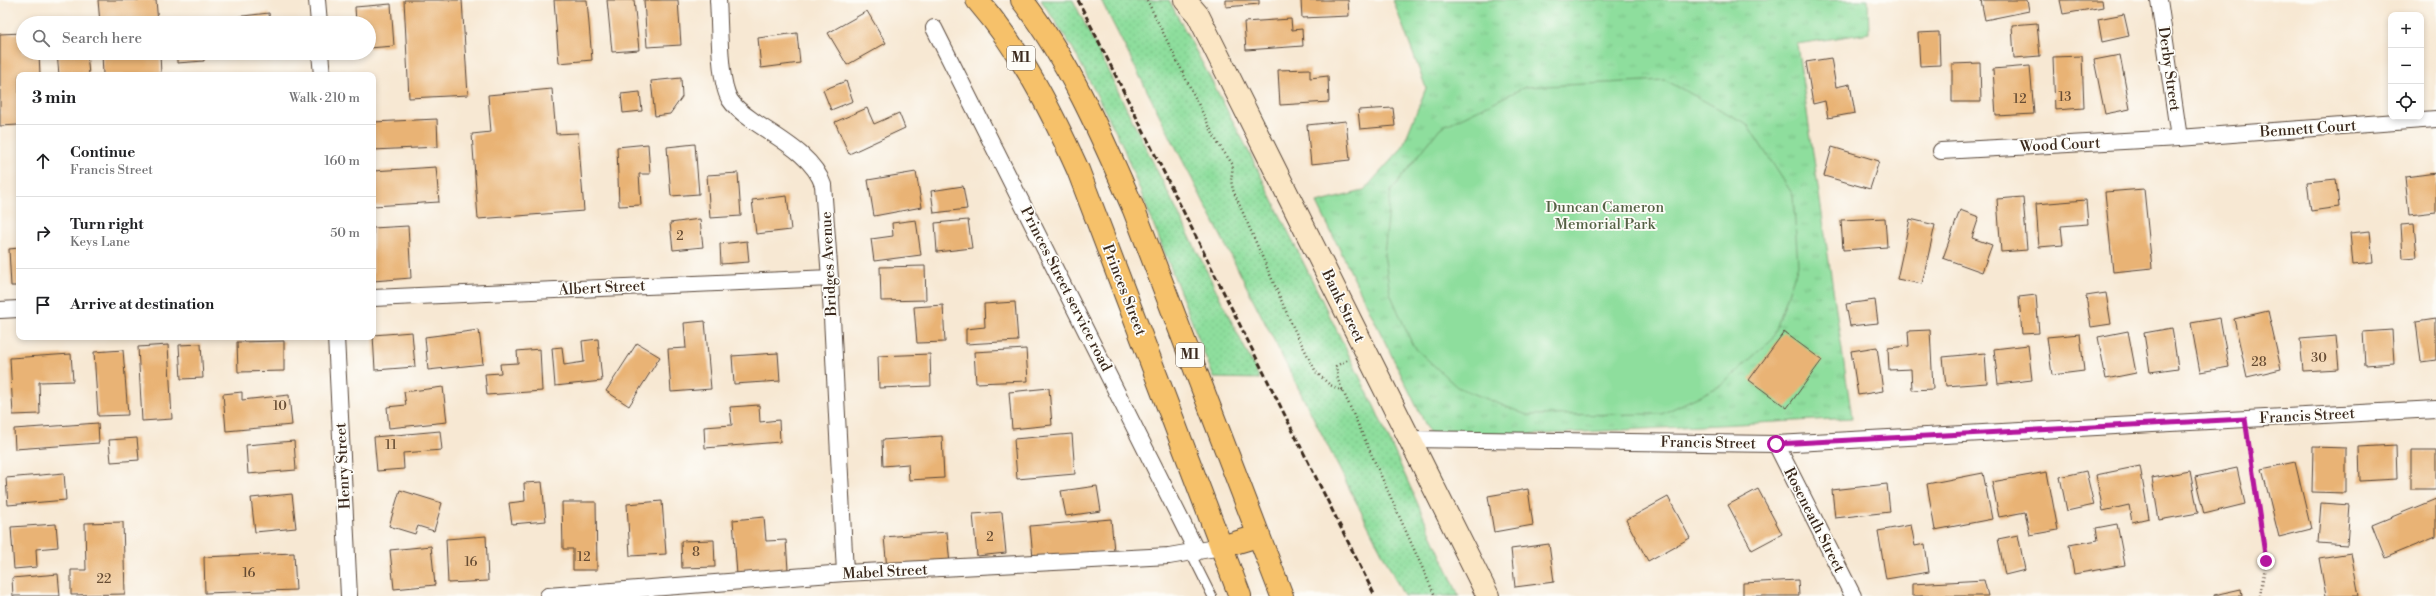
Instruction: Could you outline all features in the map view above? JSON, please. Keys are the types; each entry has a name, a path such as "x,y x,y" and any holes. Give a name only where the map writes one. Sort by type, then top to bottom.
{"highway":[{"name":"Princes Street","path":"977,0 1002,30 1027,66 1056,122 1078,170 1240,596"},
{"name":"M1","path":"1022,0 1055,46 1093,116 1134,210 1282,596"},
{"path":"1221,547 1258,536"}],"main road":[{"path":"1031,0 1055,46"},
{"name":"Bank Street","path":"1193,5 1488,596"}],"street":[{"path":"317,0 318,16"},
{"name":"Bridges Avenue","path":"718,0 723,75 725,90 730,101 748,118 805,158 820,175 825,201 830,278 845,574"},
{"name":"Derby Street","path":"2159,0 2179,138"},
{"name":"Princes Street service road","path":"934,28 1194,553"},
{"path":"321,60 322,72"},
{"name":"Bennett Court","path":"2179,138 2436,119"},
{"name":"Wood Court","path":"1941,151 2179,138"},
{"name":"Albert Street","path":"376,298 830,278"},
{"path":"0,310 16,309"},
{"name":"Henry Street","path":"336,340 349,596"},
{"name":"Francis Street","path":"1410,439 1776,444 2436,409"},
{"name":"Roseneath Street","path":"1776,444 1852,596"},
{"name":"Mabel Street","path":"548,596 845,574 1194,553 1221,547"}],"lane":[{"name":"Princes Street service road","path":"1194,553 1212,596"}],"path":[{"path":"1147,0 1217,142 1233,165 1231,180 1233,190 1292,325 1316,372 1330,385 1343,391"},
{"path":"1365,350 1336,366 1338,380 1435,596"},
{"path":"2245,419 2266,561 2260,596"}],"green space":[{"path":"1041,0 1073,0 1260,379 1214,378 1121,142 1072,47"},
{"path":"1101,0 1169,0 1246,146 1374,406 1459,596 1404,596"},
{"name":"Duncan Cameron Memorial Park","path":"1393,0 1868,0 1869,33 1797,44 1852,418 1433,440 1317,203 1363,191 1402,148 1426,88"},
{"path":"1665,80 1747,124 1793,195 1798,265 1773,338 1722,385 1662,414 1527,415 1457,387 1413,346 1390,293 1384,254 1391,191 1440,128 1525,87"}],"building":[{"path":"98,0 156,0 157,16 99,16"},
{"path":"404,0 462,0 468,95 409,98"},
{"path":"554,0 587,0 592,60 559,63"},
{"path":"607,0 634,0 639,50 612,52"},
{"path":"644,0 678,0 681,45 647,47"},
{"path":"1226,0 1259,0 1259,4 1226,7"},
{"path":"1301,0 1348,0 1349,16 1302,18"},
{"path":"1981,0 2027,0 2029,11 1985,20"},
{"path":"2060,0 2102,0 2103,7 2063,14"},
{"path":"391,4 394,46 376,47 376,16 356,16 355,7"},
{"path":"867,11 886,43 847,65 828,33"},
{"path":"269,13 269,16 243,16"},
{"path":"2124,14 2129,36 2102,42 2098,19"},
{"path":"1291,19 1292,30 1302,29 1303,46 1246,50 1244,22"},
{"path":"2037,23 2040,56 2014,58 2012,25"},
{"path":"1939,32 1940,65 1920,66 1918,33"},
{"path":"16,33 16,60 39,60 40,72 16,72 16,125 0,126 0,34"},
{"path":"797,33 800,63 761,68 758,38"},
{"path":"2120,55 2130,109 2105,114 2094,60"},
{"path":"2082,56 2084,108 2055,110 2053,57"},
{"path":"1831,58 1836,87 1850,84 1855,113 1828,118 1825,101 1813,104 1806,62"},
{"path":"58,60 88,60 89,72 59,72"},
{"path":"102,60 160,60 161,72 103,72"},
{"path":"177,60 204,60 204,61 177,63"},
{"path":"1980,63 1981,102 1952,102 1952,64"},
{"path":"2030,66 2034,114 1996,116 1993,69"},
{"path":"1310,69 1310,78 1328,76 1329,102 1280,105 1278,70"},
{"path":"681,78 682,97 670,114 655,116 651,81"},
{"path":"846,81 853,101 831,110 823,90"},
{"path":"552,89 556,134 578,133 584,211 478,219 472,134 491,132 488,95"},
{"path":"640,92 642,111 623,113 621,94"},
{"path":"867,108 874,124 899,113 905,128 849,154 835,122"},
{"path":"1393,108 1395,126 1360,129 1358,110"},
{"path":"437,119 438,147 376,150 376,122"},
{"path":"1346,121 1350,160 1311,164 1307,125"},
{"path":"648,144 650,174 639,174 641,205 619,206 617,147"},
{"path":"695,144 699,194 671,196 667,147"},
{"path":"1832,147 1879,161 1870,189 1824,176"},
{"path":"436,167 439,202 376,206 376,171"},
{"path":"916,172 922,207 874,216 868,180"},
{"path":"738,173 741,216 710,218 707,175"},
{"path":"2436,173 2436,212 2409,215 2405,177"},
{"path":"2336,179 2339,207 2311,211 2307,182"},
{"path":"963,186 967,209 934,213 931,191"},
{"path":"2144,189 2152,268 2113,272 2105,192"},
{"path":"787,196 791,230 756,234 752,200"},
{"path":"2023,197 2027,250 2001,252 1997,199"},
{"path":"2086,200 2088,224 2061,226 2063,245 2039,247 2036,204"},
{"path":"1960,210 1979,217 1972,238 1992,245 1982,272 1943,258"},
{"path":"1885,218 1887,247 1843,250 1841,220"},
{"path":"700,219 703,247 673,250 670,223"},
{"path":"1910,219 1935,225 1922,284 1897,279"},
{"path":"916,220 921,255 874,261 871,239 893,236 892,223"},
{"path":"968,220 972,248 937,252 935,223"},
{"path":"2414,224 2417,257 2403,258 2401,225"},
{"path":"408,226 411,278 376,281 376,228"},
{"path":"2370,231 2373,263 2353,265 2350,233"},
{"path":"747,241 749,262 721,264 720,244"},
{"path":"16,248 16,286 11,286 9,249"},
{"path":"925,266 926,300 881,301 880,267"},
{"path":"2106,293 2111,324 2091,327 2086,296"},
{"path":"2036,295 2039,333 2022,334 2019,297"},
{"path":"1875,300 1878,323 1850,326 1846,304"},
{"path":"1015,302 1018,341 966,344 966,329 985,327 984,304"},
{"path":"943,305 945,342 917,343 914,307"},
{"path":"2268,311 2281,369 2247,377 2234,319"},
{"path":"2220,318 2229,367 2200,372 2191,323"},
{"path":"2436,319 2436,360 2421,362 2416,322"},
{"path":"705,321 711,389 671,392 668,349 686,348 684,323"},
{"path":"2172,328 2178,368 2150,372 2144,333"},
{"path":"479,330 483,364 428,370 425,337"},
{"path":"1930,330 1933,389 1912,390 1911,369 1889,370 1888,348 1909,346 1908,331"},
{"path":"2392,330 2394,363 2365,365 2363,332"},
{"path":"2128,331 2136,373 2106,379 2098,337"},
{"path":"412,332 415,367 375,370 373,340 376,340 376,335"},
{"path":"1784,332 1822,360 1787,408 1749,380"},
{"path":"2080,334 2084,371 2052,375 2047,337"},
{"path":"2336,336 2339,369 2303,371 2300,339"},
{"path":"598,339 602,381 555,386 552,348 562,347 564,365 584,362 582,341"},
{"path":"284,341 284,371 238,372 237,342"},
{"path":"637,343 660,357 629,406 606,391"},
{"path":"201,344 203,378 181,379 179,345"},
{"path":"168,345 172,419 142,421 138,347"},
{"path":"2028,345 2032,380 1998,384 1994,349"},
{"path":"1877,347 1883,391 1858,395 1851,351"},
{"path":"540,349 542,391 487,395 485,374 501,373 500,364 518,363 517,351"},
{"path":"1026,349 1028,381 976,383 974,352"},
{"path":"123,350 128,415 98,416 94,352"},
{"path":"778,353 780,381 734,384 732,356"},
{"path":"1985,353 1987,383 1946,386 1943,357"},
{"path":"71,354 73,381 39,382 40,414 13,415 10,358"},
{"path":"930,354 931,386 879,388 878,356"},
{"path":"443,387 447,422 389,428 387,407 406,405 404,392"},
{"path":"1049,388 1052,425 1012,429 1009,392"},
{"path":"242,392 242,400 289,395 292,425 226,431 223,394"},
{"path":"759,405 760,422 779,420 780,442 705,448 704,427 732,425 730,407"},
{"path":"98,423 99,443 15,449 14,429"},
{"path":"440,431 442,450 403,453 404,469 377,471 374,437"},
{"path":"1072,434 1075,474 1017,479 1014,439"},
{"path":"942,436 944,478 909,480 908,464 883,466 882,440"},
{"path":"137,438 139,460 111,462 109,440"},
{"path":"294,441 296,470 248,474 246,445"},
{"path":"2396,445 2397,479 2360,481 2359,447"},
{"path":"2313,447 2346,448 2346,493 2312,492"},
{"path":"2411,451 2436,451 2436,489 2411,489"},
{"path":"2295,462 2311,529 2279,537 2262,469"},
{"path":"2140,466 2149,518 2132,522 2129,505 2103,511 2096,475"},
{"path":"2237,468 2245,504 2204,514 2195,477"},
{"path":"2086,471 2094,505 2067,511 2060,477"},
{"path":"2190,471 2198,513 2159,520 2152,478"},
{"path":"2047,472 2058,530 2030,535 2025,512 1999,517 1992,482"},
{"path":"64,473 66,500 8,505 6,478"},
{"path":"1983,473 1992,519 1935,530 1927,484"},
{"path":"542,482 546,521 512,524 509,503 525,501 524,483"},
{"path":"1887,484 1890,512 1835,518 1832,490"},
{"path":"1097,486 1101,511 1066,516 1061,491"},
{"path":"1528,489 1533,525 1494,532 1488,496"},
{"path":"1758,489 1782,534 1752,550 1728,505"},
{"path":"400,490 442,503 434,531 418,526 415,534 389,526"},
{"path":"292,494 296,528 255,532 251,498"},
{"path":"1668,497 1690,538 1648,561 1626,520"},
{"path":"2436,499 2436,537 2385,558 2372,525"},
{"path":"662,501 666,554 630,556 627,504"},
{"path":"562,502 596,502 597,570 573,570 573,549 563,549"},
{"path":"2321,503 2350,505 2347,545 2318,543"},
{"path":"1002,512 1006,553 977,556 973,514"},
{"path":"764,517 766,541 786,540 788,570 737,575 733,520"},
{"path":"1111,519 1114,551 1033,558 1030,526"},
{"path":"123,522 125,594 71,595 71,570 86,570 85,523"},
{"path":"56,524 58,547 36,549 37,567 14,569 11,527"},
{"path":"2117,524 2125,565 2074,574 2069,545 2098,540 2096,528"},
{"path":"1911,525 1915,546 1925,544 1929,572 1886,579 1878,531"},
{"path":"947,532 950,565 887,569 884,537"},
{"path":"2018,535 2025,570 2005,575 1998,539"},
{"path":"486,536 488,581 448,583 446,539"},
{"path":"714,540 715,567 682,568 681,541"},
{"path":"1549,544 1554,582 1515,587 1511,549"},
{"path":"431,546 435,585 394,589 390,550"},
{"path":"294,553 296,590 205,593 204,557"},
{"path":"2351,553 2359,596 2326,596 2319,558"},
{"path":"58,574 60,596 13,596 12,578"},
{"path":"1798,580 1799,596 1743,596 1743,583"},
{"path":"1984,580 1988,596 1912,596 1912,584"},
{"path":"2241,589 2242,596 2214,596 2214,595"}],"railway":[{"path":"1078,0 1375,596"}],"route":[{"path":"1776,444 2245,419 2266,561"}]}
